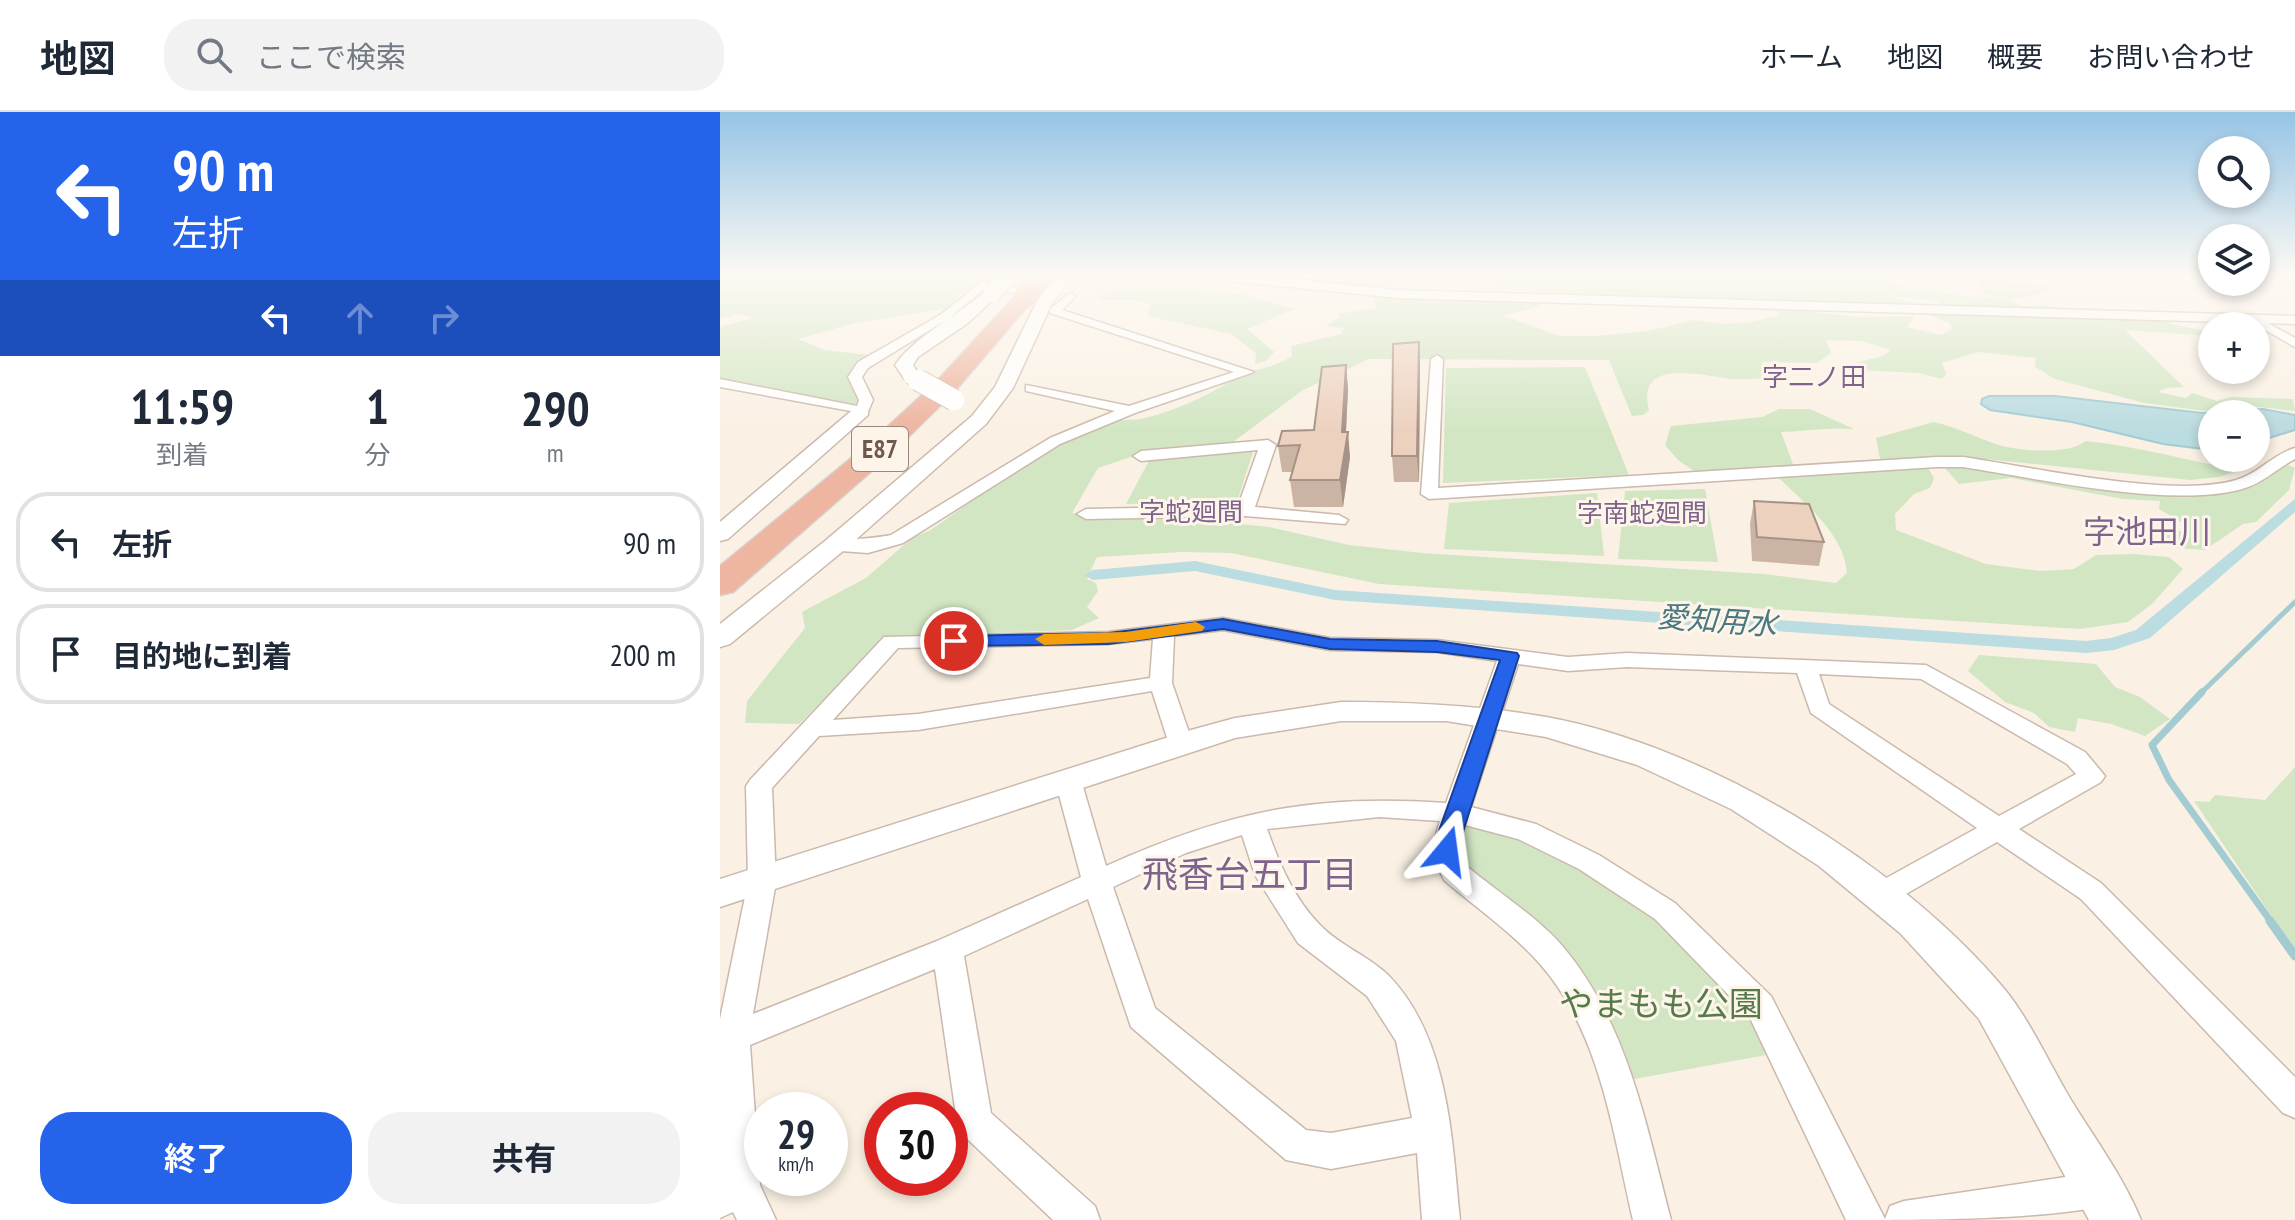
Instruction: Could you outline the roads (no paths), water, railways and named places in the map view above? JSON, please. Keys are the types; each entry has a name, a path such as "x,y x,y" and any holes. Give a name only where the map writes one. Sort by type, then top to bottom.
{"highway":[{"name":"E87","path":"720,560 871,435 982,328"},
{"name":"E87","path":"720,584 890,439 945,387 991,328"}],"main road":[{"path":"947,448 962,421 961,411 954,400 911,376 904,365 911,354 950,328"},
{"path":"720,638 834,546 979,420 1004,388 1015,328"},
{"path":"954,400 985,399 1004,388"}],"street":[{"path":"720,534 862,411 866,400 855,377 863,365 926,328"},
{"path":"834,546 868,547 897,539 1055,441 1130,410 1247,372 1107,328"},
{"path":"2270,329 2295,343"},
{"path":"1437,359 1429,494 1950,462 2104,481 2210,489 2243,484 2295,453"},
{"path":"720,383 862,411"},
{"path":"1031,388 1130,410"},
{"path":"1141,456 1268,445 1245,511"},
{"path":"1086,514 1245,511 1339,520"},
{"path":"739,1202 727,1039 762,882 759,786 892,642 1108,638 1228,624 1330,644 1437,646 1568,664 1627,660 1926,672 2076,758 2092,776 1880,895"},
{"path":"1164,632 1161,683 1181,744"},
{"path":"1510,656 1447,851 1454,872 1551,955 1588,1007 1618,1082 1652,1220"},
{"path":"1806,668 1819,708 2091,891 2295,1101"},
{"path":"811,729 918,722 1161,683"},
{"path":"720,893 1235,728 1342,711 1411,710 1489,716 1610,742 1700,777 1777,818 1880,895 1990,1002 2108,1205 1904,1220"},
{"path":"1068,780 1097,883 1142,1017 1299,1147 1331,1151 1433,1132"},
{"path":"727,1039 948,950 1176,846 1251,822 1306,813 1379,808 1457,813 1526,831 1589,862 1665,911 1760,1006 1866,1220"},
{"path":"1251,822 1269,875 1309,934 1378,986 1412,1036 1433,1132 1441,1220"},
{"path":"948,950 975,1122 1081,1220"}],"water":[{"path":"1989,396 2055,396 2198,413 2198,448 2163,444 2072,422 1990,410 1981,404 1982,399"},
{"path":"2270,410 2295,415 2295,430 2270,438"}],"waterway":[{"name":"愛知用水","path":"1093,575 1195,566 1335,595 2086,647 2114,644 2143,634 2295,504"},
{"path":"2201,693 2295,602"},
{"path":"2201,693 2152,745 2169,780 2272,923"},
{"path":"2270,921 2295,956"}],"district":[{"name":"字二ノ田","path":"1814,377"},
{"name":"字蛇廻間","path":"1191,512"},
{"name":"字南蛇廻間","path":"1642,513"},
{"name":"字池田川","path":"2147,532"},
{"name":"飛香台五丁目","path":"1250,874"}],"park label":[{"name":"やまもも公園","path":"1661,1004"}]}
